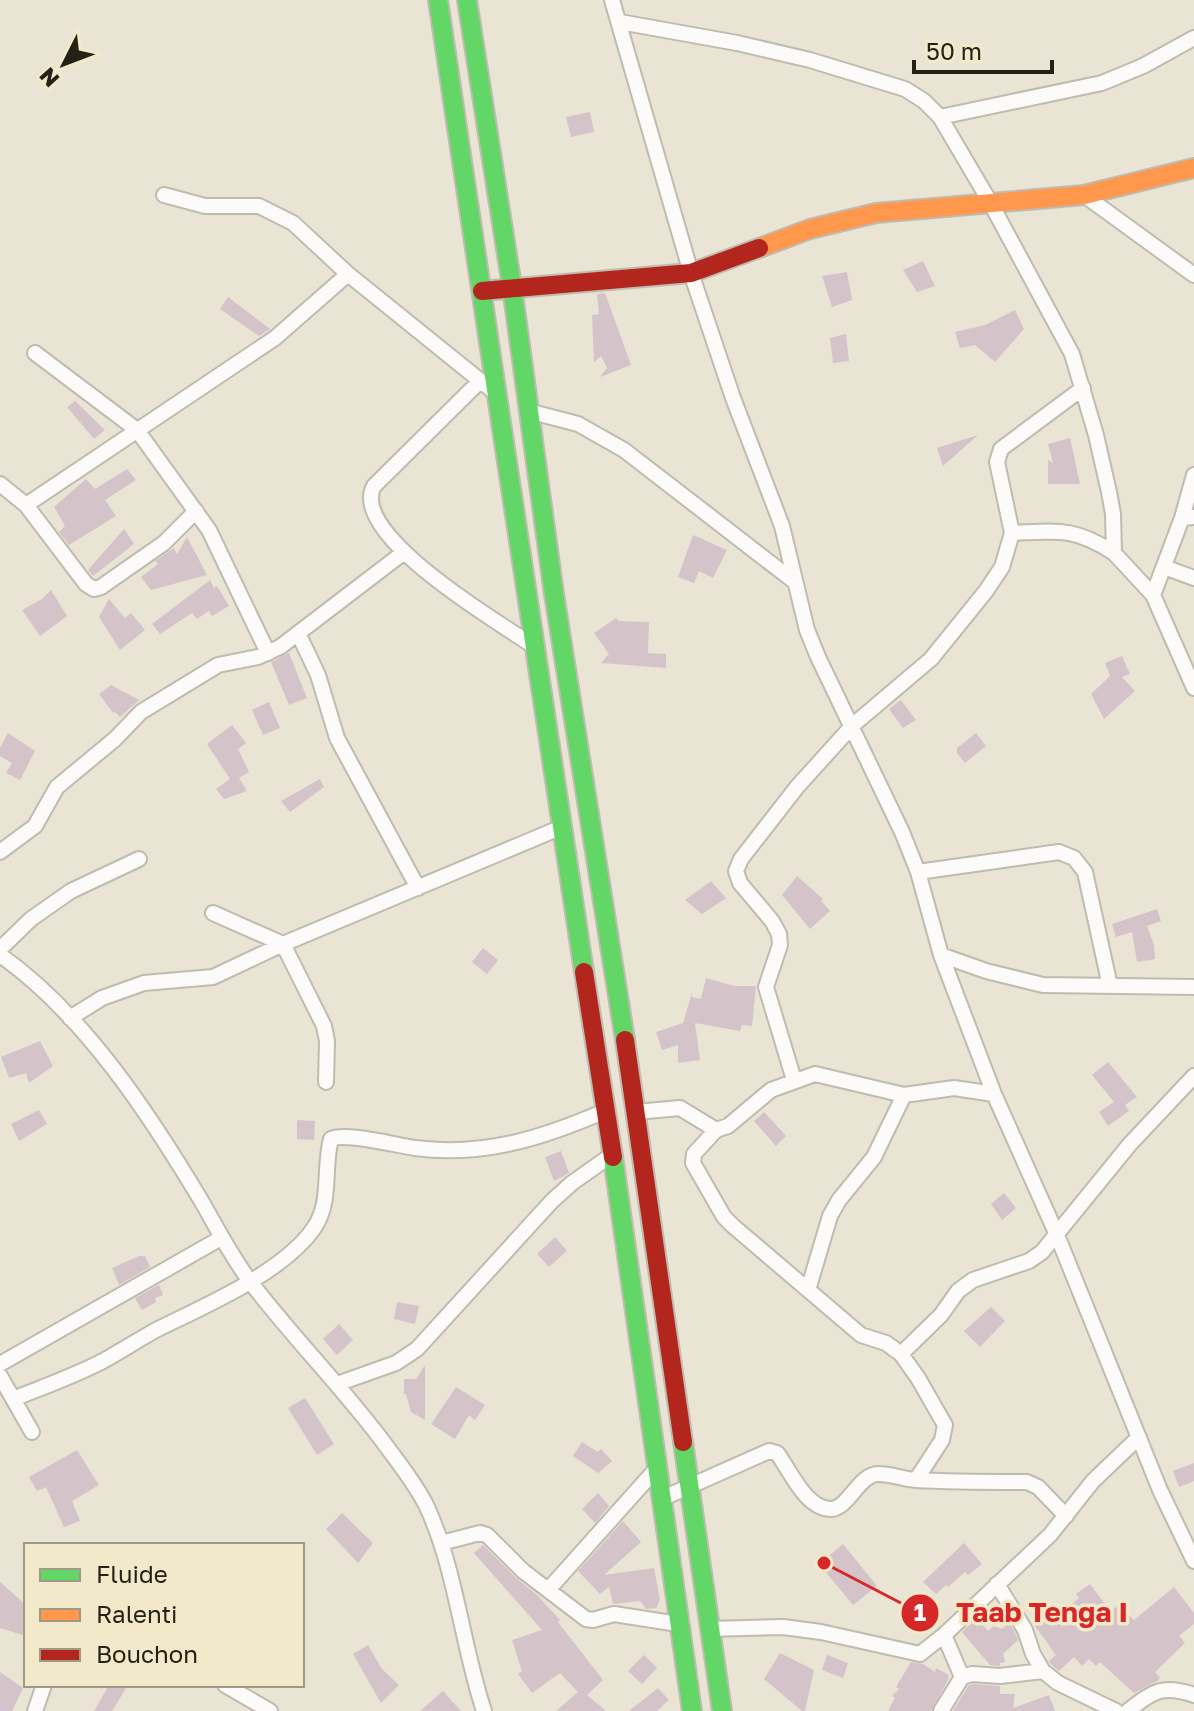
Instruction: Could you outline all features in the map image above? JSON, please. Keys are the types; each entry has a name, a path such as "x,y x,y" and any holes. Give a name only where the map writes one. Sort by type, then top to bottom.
{"street":[{"path":"438,0 498,395 532,645 613,1154 692,1711"},
{"path":"467,0 512,287 554,594 636,1112 722,1711"},
{"path":"612,0 691,273 733,398 782,526 807,630 883,787 918,872 941,955 994,1094 1057,1235 1160,1490 1194,1561"},
{"path":"620,22 810,60 905,89 924,101 940,117 1072,354 1109,492 1114,553"},
{"path":"940,117 1102,83 1143,66 1194,38"},
{"path":"482,291 691,273 847,218 1084,195 1194,168"},
{"path":"164,195 205,206 259,206 277,213 308,235 348,274 498,395"},
{"path":"1084,195 1194,275"},
{"path":"26,505 275,338 348,274"},
{"path":"35,353 137,430 196,511 220,550 268,653"},
{"path":"480,381 374,486 369,495 372,509 403,553 442,585 532,645"},
{"path":"794,1080 766,987 780,945 779,934 740,883 736,871 741,859 780,807 853,725 931,659 1002,567 1012,533 997,462 1001,449 1083,388"},
{"path":"528,411 578,424 624,450 795,582"},
{"path":"1153,595 1188,517 1194,475"},
{"path":"3,490 26,505 86,584 94,589 164,543 196,511"},
{"path":"1012,533 1078,533 1114,553 1153,595 1194,688"},
{"path":"0,852 35,826 57,787 115,739 141,712 218,665 268,653 403,553"},
{"path":"1164,567 1194,578"},
{"path":"298,633 318,675 337,738 418,888"},
{"path":"70,1018 102,998 144,983 213,977 283,944 562,827"},
{"path":"918,872 1059,852 1074,858 1085,872 1110,986"},
{"path":"0,949 31,919 71,891 139,859"},
{"path":"213,913 283,944 324,1026 327,1041 326,1082"},
{"path":"0,955 20,969 70,1018 129,1089 250,1282 337,1384 409,1477 427,1506 441,1543 484,1711"},
{"path":"941,955 1028,983 1194,987"},
{"path":"916,1480 942,1440 945,1425 918,1378 901,1354 886,1343 861,1335 724,1217 693,1163 694,1154 716,1130 728,1126 771,1090 815,1074 904,1095 954,1088 994,1094"},
{"path":"901,1354 941,1315 958,1291 973,1280 1029,1261 1042,1252 1130,1144 1194,1076"},
{"path":"808,1290 833,1210 874,1157 904,1095"},
{"path":"636,1112 680,1108 716,1130"},
{"path":"13,1399 85,1370 250,1282 288,1255 313,1230 321,1216 328,1149 334,1137 345,1135 381,1143 456,1151 528,1141 605,1111"},
{"path":"337,1384 396,1363 417,1349 552,1201 613,1154"},
{"path":"0,1364 221,1238"},
{"path":"0,1376 32,1432"},
{"path":"709,1629 792,1628 821,1632 913,1655 924,1652 1050,1535 1093,1481 1139,1437"},
{"path":"661,1499 769,1451 777,1453 815,1503 830,1509 839,1507 872,1476 879,1474 916,1480 1027,1482 1038,1487 1066,1516"},
{"path":"548,1590 657,1468"},
{"path":"441,1543 480,1533 487,1535 523,1571 589,1620 614,1614 678,1624"},
{"path":"997,1584 1025,1630 1043,1671 1058,1683 1116,1711"},
{"path":"944,1635 962,1677"},
{"path":"941,1711 962,1677 1043,1671"},
{"path":"35,1711 43,1687"},
{"path":"228,1687 270,1711"},
{"path":"1128,1711 1151,1693 1179,1690 1194,1695"}],"building":[{"path":"590,112 594,132 571,137 566,117"},
{"path":"923,261 935,286 917,292 903,270"},
{"path":"847,272 852,300 832,307 822,276"},
{"path":"605,293 631,365 600,377 607,368 601,356 594,362 592,315 599,314 597,294"},
{"path":"228,297 270,329 259,336 220,309"},
{"path":"1015,310 1024,329 995,362 975,345 960,348 955,332 985,325"},
{"path":"846,334 849,361 833,363 830,338"},
{"path":"75,401 105,430 94,439 67,407"},
{"path":"978,435 943,466 937,448"},
{"path":"1070,438 1080,484 1048,484 1048,460 1053,463 1048,444"},
{"path":"127,469 136,480 105,500 116,516 69,545 59,532 65,526 54,507 86,479 95,489"},
{"path":"124,529 134,544 93,576 88,570"},
{"path":"693,535 727,550 713,578 699,571 694,583 678,577"},
{"path":"187,537 207,575 151,590 141,577 158,564 155,561 174,548 177,554"},
{"path":"210,580 229,606 212,616 209,611 197,619 192,613 160,634 152,624"},
{"path":"51,590 67,616 40,636 22,610"},
{"path":"109,599 125,618 131,613 145,630 120,650 99,617"},
{"path":"616,618 619,621 649,622 648,653 666,654 666,668 601,663 609,654 594,633"},
{"path":"289,653 307,698 289,705 271,662"},
{"path":"1122,656 1130,674 1122,677 1135,691 1104,719 1091,694 1110,676 1105,663"},
{"path":"111,685 139,700 120,717 113,713 99,694"},
{"path":"901,700 916,720 903,728 889,709"},
{"path":"269,702 280,728 263,735 252,710"},
{"path":"232,725 246,743 238,749 249,772 239,778 247,791 224,799 216,789 230,779 207,744"},
{"path":"8,733 35,751 20,780 6,773 12,763 0,756 0,748"},
{"path":"976,733 986,746 965,763 957,748"},
{"path":"320,779 324,787 290,812 281,801"},
{"path":"797,876 823,899 821,901 830,911 810,929 782,895"},
{"path":"711,881 726,898 702,914 685,900"},
{"path":"1157,909 1161,921 1147,926 1155,959 1137,962 1132,932 1116,937 1112,924"},
{"path":"483,948 498,960 487,974 472,962"},
{"path":"706,978 734,986 756,986 752,1026 742,1025 740,1031 695,1023 700,1060 678,1063 678,1045 662,1050 656,1032 683,1023 692,993 692,997 701,999"},
{"path":"40,1041 53,1066 29,1083 26,1073 9,1078 1,1057"},
{"path":"1108,1062 1137,1097 1125,1105 1129,1111 1108,1126 1099,1112 1114,1102 1092,1075"},
{"path":"39,1110 47,1124 19,1141 11,1124"},
{"path":"764,1112 786,1136 776,1146 754,1121"},
{"path":"297,1120 315,1121 314,1140 297,1139"},
{"path":"561,1151 569,1173 554,1181 545,1157"},
{"path":"1004,1193 1016,1208 1002,1220 991,1204"},
{"path":"555,1237 567,1251 549,1267 537,1254"},
{"path":"145,1256 150,1267 119,1285 112,1268"},
{"path":"159,1285 163,1295 142,1310 135,1298"},
{"path":"397,1302 419,1306 415,1324 394,1319"},
{"path":"991,1307 1005,1321 980,1347 964,1331"},
{"path":"339,1324 353,1340 337,1355 323,1339"},
{"path":"425,1365 425,1420 411,1412 404,1394 404,1379 416,1379"},
{"path":"456,1387 485,1405 475,1420 469,1415 455,1439 431,1424"},
{"path":"305,1398 334,1444 317,1455 288,1408"},
{"path":"582,1442 598,1452 601,1449 612,1461 598,1473 573,1456"},
{"path":"77,1450 99,1485 72,1501 80,1521 64,1527 46,1487 37,1491 29,1477"},
{"path":"1194,1463 1194,1481 1179,1487 1173,1471"},
{"path":"598,1493 609,1506 595,1523 582,1509"},
{"path":"342,1513 373,1543 358,1563 326,1529"},
{"path":"623,1521 641,1542 604,1575 654,1568 660,1600 656,1608 646,1609 640,1601 613,1604 609,1587 600,1594 578,1571"},
{"path":"964,1543 982,1564 968,1575 965,1572 936,1594 923,1582"},
{"path":"843,1544 877,1586 853,1605 819,1564"},
{"path":"483,1545 560,1620 558,1622 603,1680 587,1695 606,1711 556,1711 578,1692 560,1673 532,1693 518,1674 522,1671 512,1640 542,1630 474,1553"},
{"path":"0,1582 24,1603 24,1635 0,1628"},
{"path":"1090,1584 1111,1612 1118,1605 1134,1620 1174,1587 1194,1613 1194,1624 1179,1636 1185,1643 1155,1672 1160,1678 1157,1681 1134,1693 1100,1662 1096,1666 1089,1659 1082,1666 1074,1657 1059,1671 1051,1664 1049,1661 1056,1655 1032,1622 1047,1609 1055,1618 1079,1598 1076,1594"},
{"path":"976,1618 988,1631 994,1626 1002,1629 1009,1623 1016,1634 1018,1640 1003,1654 1005,1662 1000,1666 990,1665 962,1632"},
{"path":"368,1645 382,1669 399,1685 381,1703 353,1654"},
{"path":"780,1653 814,1670 805,1711 764,1679"},
{"path":"644,1655 657,1668 642,1684 628,1671"},
{"path":"827,1655 848,1663 843,1678 822,1670"},
{"path":"911,1662 923,1664 935,1672 936,1668 949,1675 947,1682 931,1711 888,1711 895,1698 892,1696 899,1689 896,1687"},
{"path":"0,1672 23,1688 12,1711 0,1711"},
{"path":"969,1685 1000,1686 1000,1694 1015,1694 1013,1708 1049,1695 1055,1711 953,1711"},
{"path":"108,1687 127,1687 112,1711 94,1711"},
{"path":"658,1688 669,1700 657,1711 629,1711"},
{"path":"443,1691 461,1711 420,1711"}],"traffic: fast":[{"path":"438,0 584,972"},
{"path":"467,0 512,287 554,594 625,1040"},
{"path":"613,1157 692,1711"},
{"path":"683,1442 722,1711"}],"traffic: slow":[{"path":"759,248 810,229 876,213 1084,195 1194,168"}],"traffic: jam":[{"path":"482,291 691,273 759,248"},
{"path":"584,972 613,1157"},
{"path":"625,1040 683,1442"}],"place":[{"name":"Taab Tenga I","path":"824,1563"}]}
